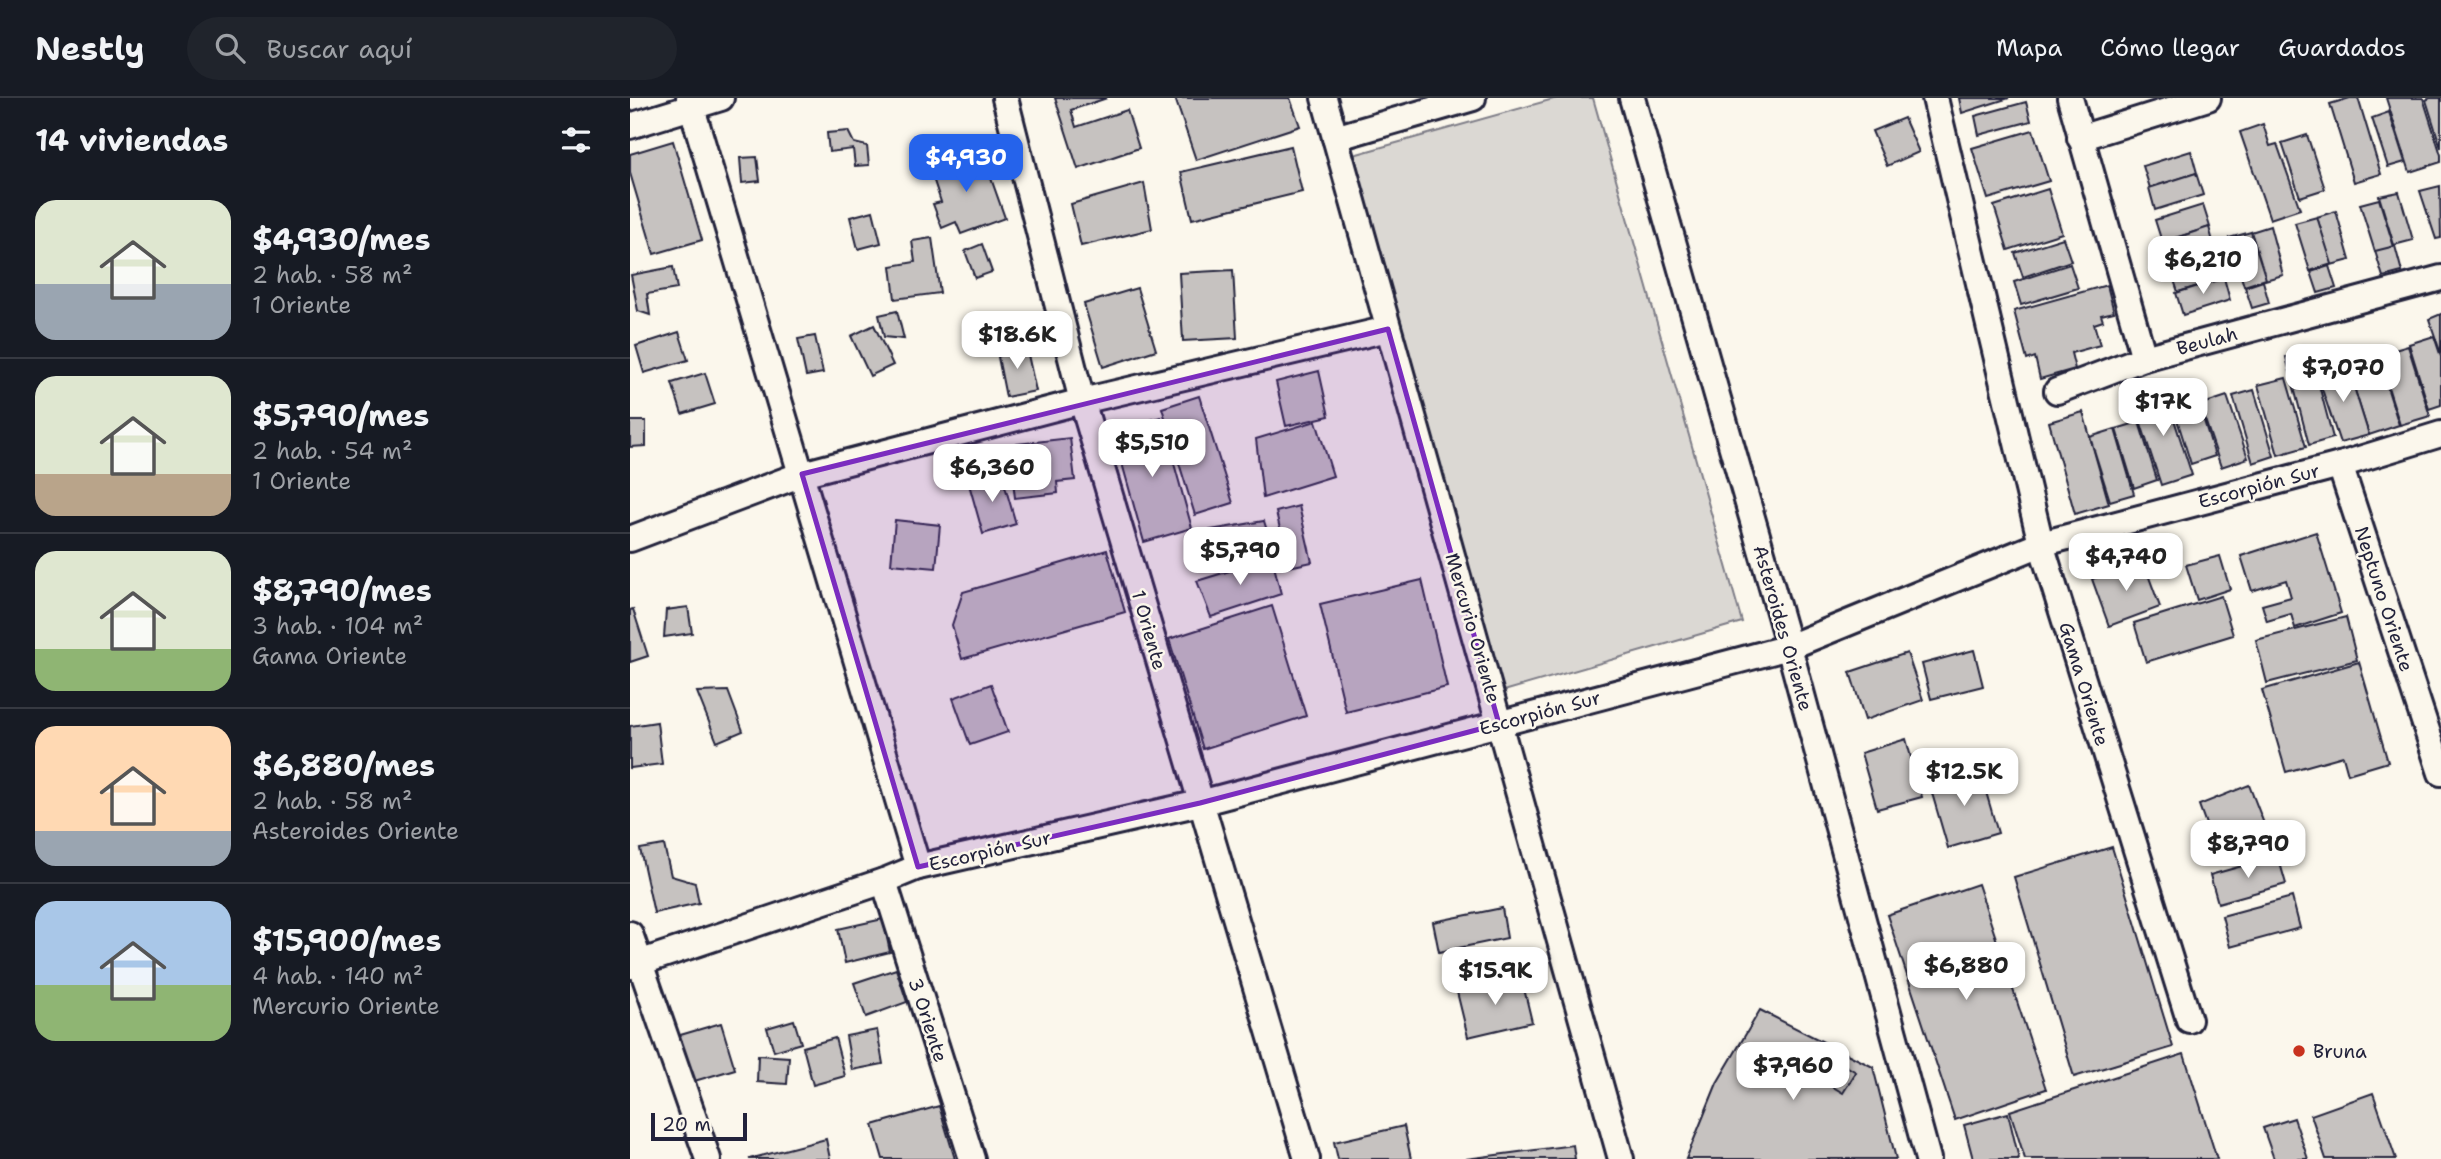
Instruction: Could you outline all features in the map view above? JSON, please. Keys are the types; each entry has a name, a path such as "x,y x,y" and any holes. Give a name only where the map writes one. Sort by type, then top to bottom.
{"street":[{"path":"630,126 690,102 722,98"},
{"name":"1 Oriente","path":"1005,98 1082,401 1307,1159"},
{"name":"Mercurio Oriente","path":"1324,98 1621,1159"},
{"path":"1335,138 1473,98"},
{"name":"Asteroides Oriente","path":"1632,98 1789,647 1928,1159"},
{"name":"Gama Oriente","path":"1935,98 2041,544 2189,1020"},
{"path":"2070,98 2144,358"},
{"path":"2080,138 2208,98"},
{"path":"690,102 918,867"},
{"name":"Beulah","path":"2057,391 2144,358 2441,278"},
{"path":"630,539 802,474 1082,401 1388,328"},
{"name":"Escorpión Sur","path":"635,965 884,881 918,867 1200,803 1789,647 2041,544 2340,465 2441,434"},
{"name":"Neptuno Oriente","path":"2340,465 2441,774"},
{"name":"3 Oriente","path":"884,881 972,1159"},
{"path":"630,934 635,965 708,1159"}],"highlighted area":[{"path":"1388,329 1499,724 1200,803 918,867 802,474"}],"shaded area":[{"path":"1557,98 1593,98 1742,622 1504,691 1350,156"}],"building":[{"path":"1055,98 1107,98 1071,110 1076,127 1127,110 1139,148 1078,169"},
{"path":"1175,98 1290,98 1300,126 1196,160"},
{"path":"1959,98 2009,98 1962,113"},
{"path":"2358,98 2381,174 2354,182 2330,104"},
{"path":"2386,98 2423,98 2441,162 2410,172"},
{"path":"2441,98 2441,148 2426,100"},
{"path":"2026,102 2031,121 1979,135 1975,116"},
{"path":"2389,112 2405,162 2388,167 2372,118"},
{"path":"1904,118 1919,152 1887,166 1872,131"},
{"path":"2263,124 2270,146 2277,144 2300,209 2270,219 2240,132"},
{"path":"2033,130 2049,181 1988,199 1972,148"},
{"path":"848,131 854,143 867,146 869,165 855,166 853,149 829,152 827,133"},
{"path":"2307,135 2325,189 2300,197 2282,143"},
{"path":"673,141 702,240 654,254 630,173 630,154"},
{"path":"1291,146 1302,192 1192,219 1181,172"},
{"path":"981,150 1005,218 961,234 956,222 942,228 933,204 941,202 930,169"},
{"path":"2191,151 2197,173 2150,188 2143,166"},
{"path":"757,157 760,181 742,183 740,158"},
{"path":"2196,173 2203,195 2155,210 2149,188"},
{"path":"1144,183 1152,229 1081,246 1071,204"},
{"path":"2440,186 2441,238 2436,239 2420,191"},
{"path":"2048,189 2062,233 2008,250 1994,206"},
{"path":"2399,192 2413,240 2394,245 2379,196"},
{"path":"2379,199 2394,247 2375,252 2360,204"},
{"path":"2203,205 2210,227 2162,242 2155,220"},
{"path":"873,211 881,243 858,249 850,217"},
{"path":"2336,211 2350,260 2331,265 2317,217"},
{"path":"2317,217 2332,264 2310,271 2295,223"},
{"path":"2270,226 2283,275 2265,280 2251,232"},
{"path":"2209,227 2215,249 2168,264 2161,243"},
{"path":"2251,232 2266,279 2244,286 2229,238"},
{"path":"932,238 940,293 895,299 891,266 915,262 912,241"},
{"path":"2063,238 2071,261 2023,277 2015,253"},
{"path":"982,244 992,272 975,278 965,251"},
{"path":"2395,246 2402,272 2383,277 2375,251"},
{"path":"2218,256 2225,278 2178,292 2171,271"},
{"path":"2070,264 2078,288 2021,305 2014,282"},
{"path":"2329,266 2336,288 2318,293 2311,272"},
{"path":"673,267 677,289 647,294 650,315 638,311 631,275"},
{"path":"1233,270 1237,338 1183,341 1179,273"},
{"path":"2224,278 2230,300 2183,315 2176,293"},
{"path":"2263,281 2269,303 2252,308 2245,287"},
{"path":"2107,285 2114,312 2101,315 2103,321 2094,324 2100,345 2071,353 2075,369 2040,379 2035,357 2027,360 2014,311"},
{"path":"1137,288 1156,350 1103,367 1084,304"},
{"path":"897,311 904,339 884,337 879,315"},
{"path":"2441,314 2441,354 2429,319"},
{"path":"874,325 893,365 870,376 851,336"},
{"path":"679,332 688,360 644,373 636,346"},
{"path":"815,336 823,373 806,376 798,339"},
{"path":"2434,336 2441,357 2441,405 2429,409 2409,344"},
{"path":"1025,341 1036,391 1006,397 998,357"},
{"path":"2408,346 2430,416 2400,425 2378,355"},
{"path":"2310,351 2333,438 2309,445 2286,357"},
{"path":"2377,355 2399,425 2369,435 2347,365"},
{"path":"2347,365 2369,435 2340,443 2317,374"},
{"path":"1319,371 1329,416 1286,426 1276,382"},
{"path":"705,373 715,404 682,414 672,383"},
{"path":"2286,378 2306,447 2278,455 2258,385"},
{"path":"2254,390 2274,456 2253,463 2233,396"},
{"path":"2165,392 2192,475 2161,485 2134,402"},
{"path":"1199,396 1233,503 1195,515 1162,408"},
{"path":"2227,396 2248,458 2221,467 2200,405"},
{"path":"2199,405 2215,456 2191,464 2175,413"},
{"path":"2083,412 2109,504 2075,514 2049,422"},
{"path":"1161,417 1192,528 1144,542 1113,431"},
{"path":"630,421 646,421 646,446 630,447"},
{"path":"1316,421 1333,476 1263,498 1256,439"},
{"path":"2139,422 2157,480 2134,488 2116,429"},
{"path":"2115,429 2134,494 2110,501 2090,437"},
{"path":"1070,438 1075,480 1057,482 1058,493 1015,498 1009,445"},
{"path":"967,477 1003,479 1016,524 983,534"},
{"path":"1299,506 1312,562 1289,567 1276,512"},
{"path":"895,520 940,525 936,568 891,564"},
{"path":"1264,521 1273,550 1199,569 1193,533"},
{"path":"2316,532 2341,613 2295,628 2291,614 2267,621 2262,605 2291,597 2286,580 2252,591 2241,556"},
{"path":"1107,550 1125,612 962,659 952,625 963,592"},
{"path":"2220,556 2230,589 2197,600 2186,565"},
{"path":"1272,558 1281,594 1211,617 1197,581"},
{"path":"2143,561 2160,607 2109,626 2092,579"},
{"path":"1422,580 1447,687 1346,712 1320,604"},
{"path":"2221,596 2233,635 2146,662 2134,623"},
{"path":"1272,606 1306,716 1203,749 1169,639"},
{"path":"688,607 692,633 664,637 666,610"},
{"path":"633,609 648,656 630,662 630,610"},
{"path":"2346,617 2357,660 2267,683 2256,640"},
{"path":"1974,650 1983,686 1931,699 1922,664"},
{"path":"1907,653 1923,700 1865,720 1850,672"},
{"path":"2359,662 2388,762 2348,774 2343,756 2286,772 2262,690"},
{"path":"991,684 1008,732 970,745 953,698"},
{"path":"728,691 743,731 717,742 697,692"},
{"path":"657,722 662,764 630,768 630,726"},
{"path":"1906,739 1922,797 1877,809 1861,753"},
{"path":"1979,768 1998,833 1948,848 1929,783"},
{"path":"2249,785 2266,829 2215,849 2199,805"},
{"path":"664,845 671,876 695,883 699,903 654,913 640,849"},
{"path":"2112,847 2173,1047 2074,1077 2014,877"},
{"path":"2278,856 2286,884 2218,903 2210,875"},
{"path":"1978,884 2046,1089 1955,1120 1887,915"},
{"path":"2292,897 2300,928 2230,947 2222,916"},
{"path":"1502,908 1507,938 1439,952 1433,922"},
{"path":"883,919 890,952 845,963 838,929"},
{"path":"896,969 907,1002 866,1017 854,983"},
{"path":"1521,976 1532,1022 1468,1037 1457,992"},
{"path":"1760,1010 1873,1067 1896,1159 1686,1159 1717,1083"},
{"path":"794,1020 801,1043 774,1051 767,1028"},
{"path":"721,1023 735,1069 691,1082 677,1036"},
{"path":"877,1030 883,1064 852,1070 846,1036"},
{"path":"835,1038 845,1076 813,1085 803,1047"},
{"path":"1808,1043 1856,1072 1843,1093 1795,1064"},
{"path":"2184,1054 2217,1159 2025,1159 2010,1111"},
{"path":"758,1055 789,1057 787,1084 757,1082"},
{"path":"2373,1093 2396,1159 2326,1159 2311,1115"},
{"path":"939,1106 955,1159 883,1159 873,1125"},
{"path":"2008,1113 2019,1159 1973,1159 1964,1125"},
{"path":"2294,1118 2308,1159 2274,1159 2263,1128"},
{"path":"1404,1126 1411,1159 1338,1159 1334,1142"},
{"path":"826,1139 830,1159 749,1159"},
{"path":"1573,1145 1575,1159 1466,1159"}],"place":[{"name":"Bruna","path":"2299,1051"}]}
